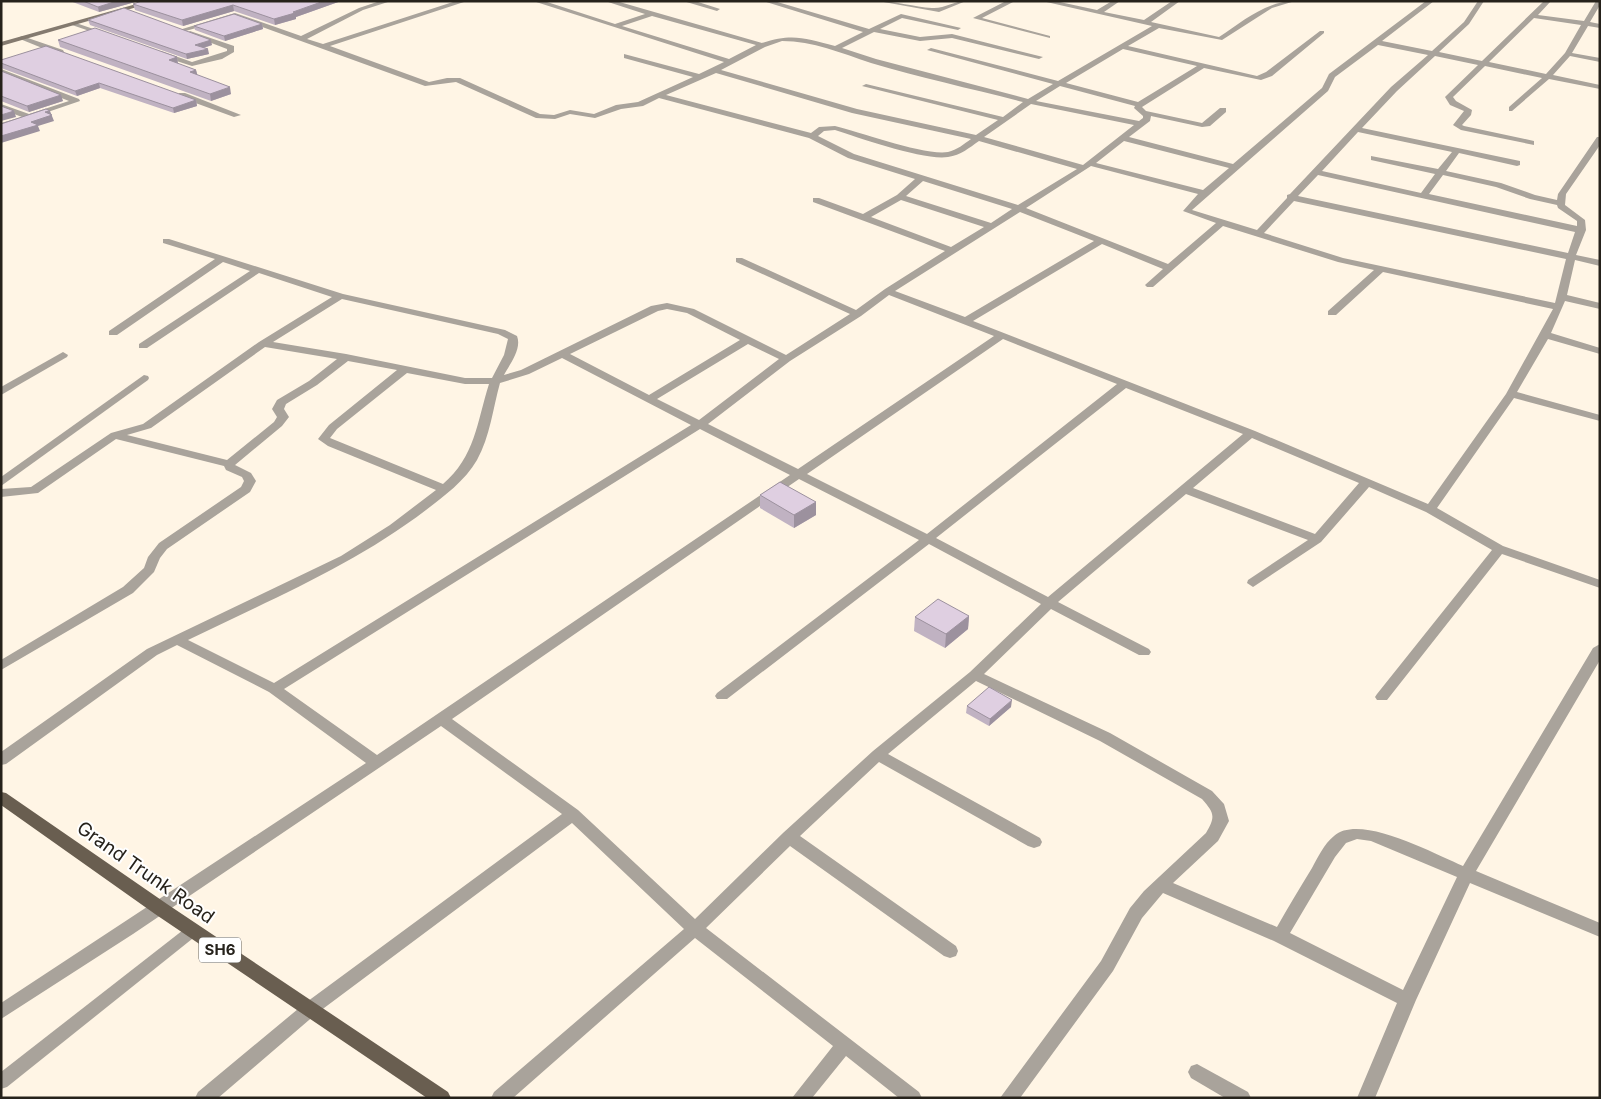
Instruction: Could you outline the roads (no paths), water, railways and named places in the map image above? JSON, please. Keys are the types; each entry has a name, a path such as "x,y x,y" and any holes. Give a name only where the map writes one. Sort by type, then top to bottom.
{"main road":[{"path":"1,44 155,1"},
{"name":"Grand Trunk Road","path":"1,797 161,910 442,1098"}],"street":[{"path":"357,1 371,6"},
{"path":"302,38 371,6 388,1"},
{"path":"324,46 464,1"},
{"path":"536,1 730,62"},
{"path":"608,1 762,45"},
{"path":"686,1 717,9"},
{"path":"766,1 872,30 920,39 945,36 960,37 1040,57"},
{"path":"881,1 939,10 963,1"},
{"path":"945,36 1012,1"},
{"path":"1045,1 1064,3 1097,13 1220,39 1270,7 1292,1"},
{"path":"1097,13 1117,1"},
{"path":"1145,23 1177,1"},
{"path":"1431,1 1332,76 1325,89 1205,193 1187,211 1341,260 1560,302 1600,306"},
{"path":"1258,234 1290,197 1394,89 1466,24 1481,1"},
{"path":"1531,142 1470,130 1457,125 1467,115 1468,110 1453,103 1449,97 1548,1"},
{"path":"1512,109 1547,77 1568,54 1599,1"},
{"path":"126,9 135,13"},
{"path":"616,26 653,13"},
{"path":"182,30 235,15 428,84 452,79 457,80 539,116 547,117 570,112 595,116 660,96 762,45 781,39 793,38 836,48 872,61 1030,101 1141,124"},
{"path":"836,48 900,16 967,23 1048,37"},
{"path":"1533,16 1600,26"},
{"path":"74,24 119,39"},
{"path":"812,136 822,129 835,128 928,154 947,155 960,150 1030,101 1157,26"},
{"path":"156,52 192,64 230,52 231,48 172,27"},
{"path":"1122,47 1258,78 1268,74 1322,32"},
{"path":"22,38 69,55"},
{"path":"1376,42 1600,87"},
{"path":"931,50 1061,83 1202,125 1208,124 1222,110"},
{"path":"1568,54 1600,60"},
{"path":"627,56 700,77"},
{"path":"1141,108 1202,66"},
{"path":"715,70 855,111 977,138 1205,193"},
{"path":"1,71 76,101 1,126"},
{"path":"866,86 1002,119"},
{"path":"172,92 237,115"},
{"path":"660,96 812,136 851,156 1018,208 1170,268"},
{"path":"1,106 30,117"},
{"path":"274,689 701,424 786,360 857,314 888,291 953,252 1086,165 1147,119 1148,115 1141,108"},
{"path":"1356,129 1517,163"},
{"path":"1122,138 1236,167"},
{"path":"1430,509 1511,394 1545,335 1560,302 1571,257 1581,230 1581,220 1567,212 1561,203 1562,194 1600,139"},
{"path":"1424,195 1457,150"},
{"path":"1374,158 1498,185 1533,198 1561,203"},
{"path":"1315,172 1581,230"},
{"path":"863,218 900,197 921,178"},
{"path":"900,197 992,226"},
{"path":"1290,197 1600,263"},
{"path":"816,200 953,252"},
{"path":"1150,285 1221,223"},
{"path":"1,760 132,665 176,639 345,559 367,546 444,489 460,476 471,460 496,380 514,346 513,338 501,332 340,296 166,241"},
{"path":"964,322 1101,241"},
{"path":"113,333 223,258"},
{"path":"739,260 857,314"},
{"path":"143,346 258,269"},
{"path":"1332,313 1381,269"},
{"path":"888,291 1251,434 1367,482 1430,509 1498,549 1600,584"},
{"path":"1,493 34,490 100,442 115,435 147,426 160,419 263,344 340,296"},
{"path":"263,344 346,357 465,381 496,380 525,372 655,308 667,306 690,311 786,360"},
{"path":"1545,335 1600,351"},
{"path":"1,1012 161,910 377,764 1001,336"},
{"path":"648,400 747,340"},
{"path":"562,354 648,400 701,424 928,539 1048,604 1144,652"},
{"path":"1,392 63,355"},
{"path":"229,464 278,424 283,417 278,409 281,402 313,383 346,357"},
{"path":"405,369 333,427 324,439 332,444 444,489"},
{"path":"1,483 144,378"},
{"path":"722,696 928,539 1123,384"},
{"path":"1511,394 1600,418"},
{"path":"500,1098 695,930 789,837 878,755 975,675 1048,604 1251,434"},
{"path":"1,666 128,590 150,569 154,557 163,546 246,489 250,481 241,472 230,468 229,464 115,435"},
{"path":"1253,583 1317,539 1367,482"},
{"path":"1185,489 1317,539"},
{"path":"1382,697 1498,549"},
{"path":"176,639 274,689 377,764"},
{"path":"1366,1098 1407,1000 1466,875 1600,649"},
{"path":"975,675 1105,737 1207,795 1219,808 1221,822 1212,837 1161,886 1136,914 1106,966 1009,1098"},
{"path":"442,719 573,814 695,930 913,1098"},
{"path":"878,755 1034,842"},
{"path":"204,1098 310,1009 573,814"},
{"path":"1280,936 1329,853 1340,839 1356,833 1373,835 1600,930"},
{"path":"789,837 950,951"},
{"path":"1161,886 1280,936 1407,1000"},
{"path":"801,1098 844,1046"},
{"path":"1197,1072 1242,1098"}],"lane":[{"path":"1,1082 192,931"}]}
